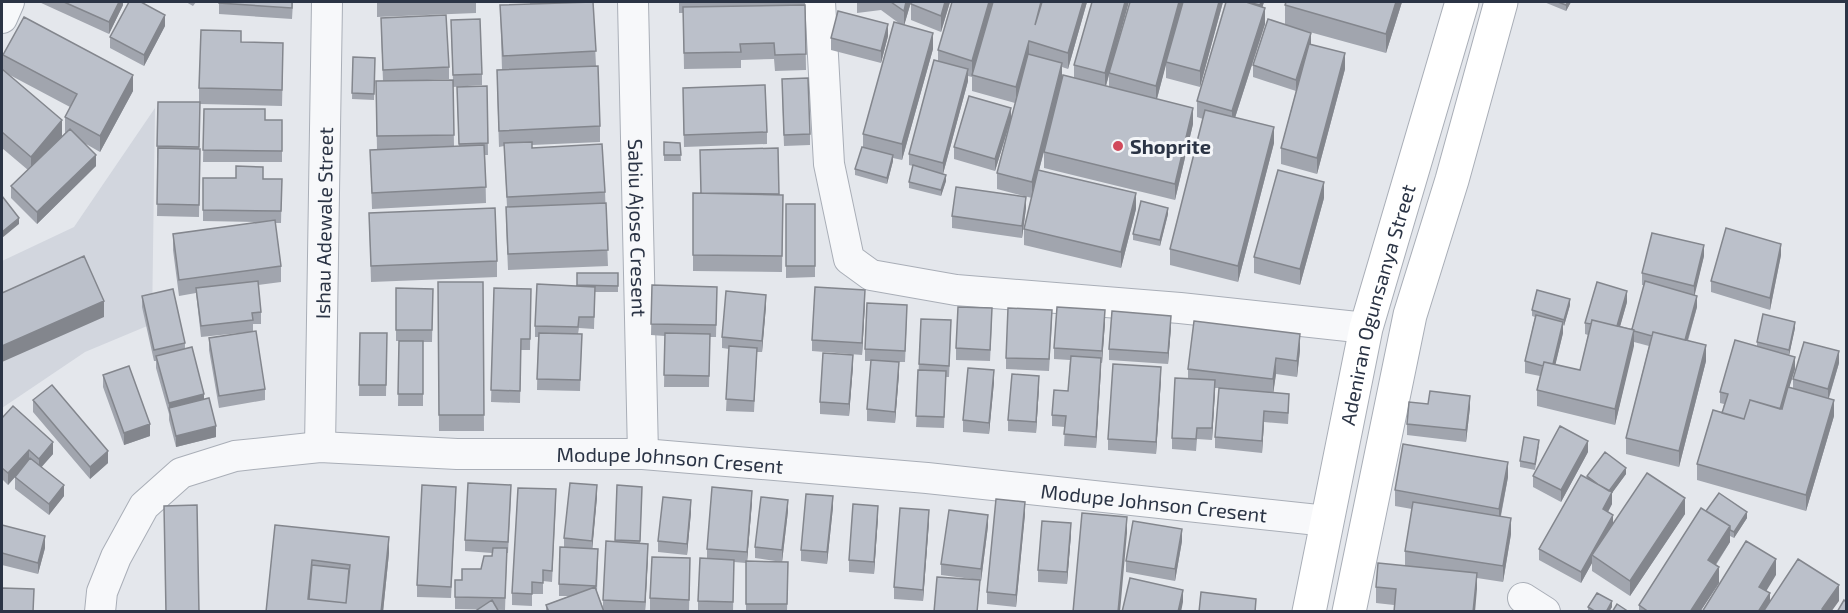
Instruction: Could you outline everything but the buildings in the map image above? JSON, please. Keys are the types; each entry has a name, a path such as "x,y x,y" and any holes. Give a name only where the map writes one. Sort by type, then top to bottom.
{"main road":[{"name":"Adeniran Ogunsanya Street","path":"1309,612 1366,328 1462,2"},
{"name":"Adeniran Ogunsanya Street","path":"1349,612 1410,315 1449,190 1502,2"},
{"path":"1408,181 1449,190"}],"street":[{"path":"2,18 9,2"},
{"name":"Ishau Adewale Street","path":"320,447 327,2"},
{"name":"Sabiu Ajose Cresent","path":"633,2 643,454"},
{"path":"820,2 829,164 849,259 871,275 956,290 1366,328"},
{"name":"Modupe Johnson Cresent","path":"100,612 102,592 116,557 144,506 181,473 235,456 320,447 457,454 643,454 927,478 1327,521"}],"shaded area":[{"path":"155,108 152,324 85,352 2,408 2,261 74,227"}],"place":[{"name":"Shoprite","path":"1118,146"}]}
